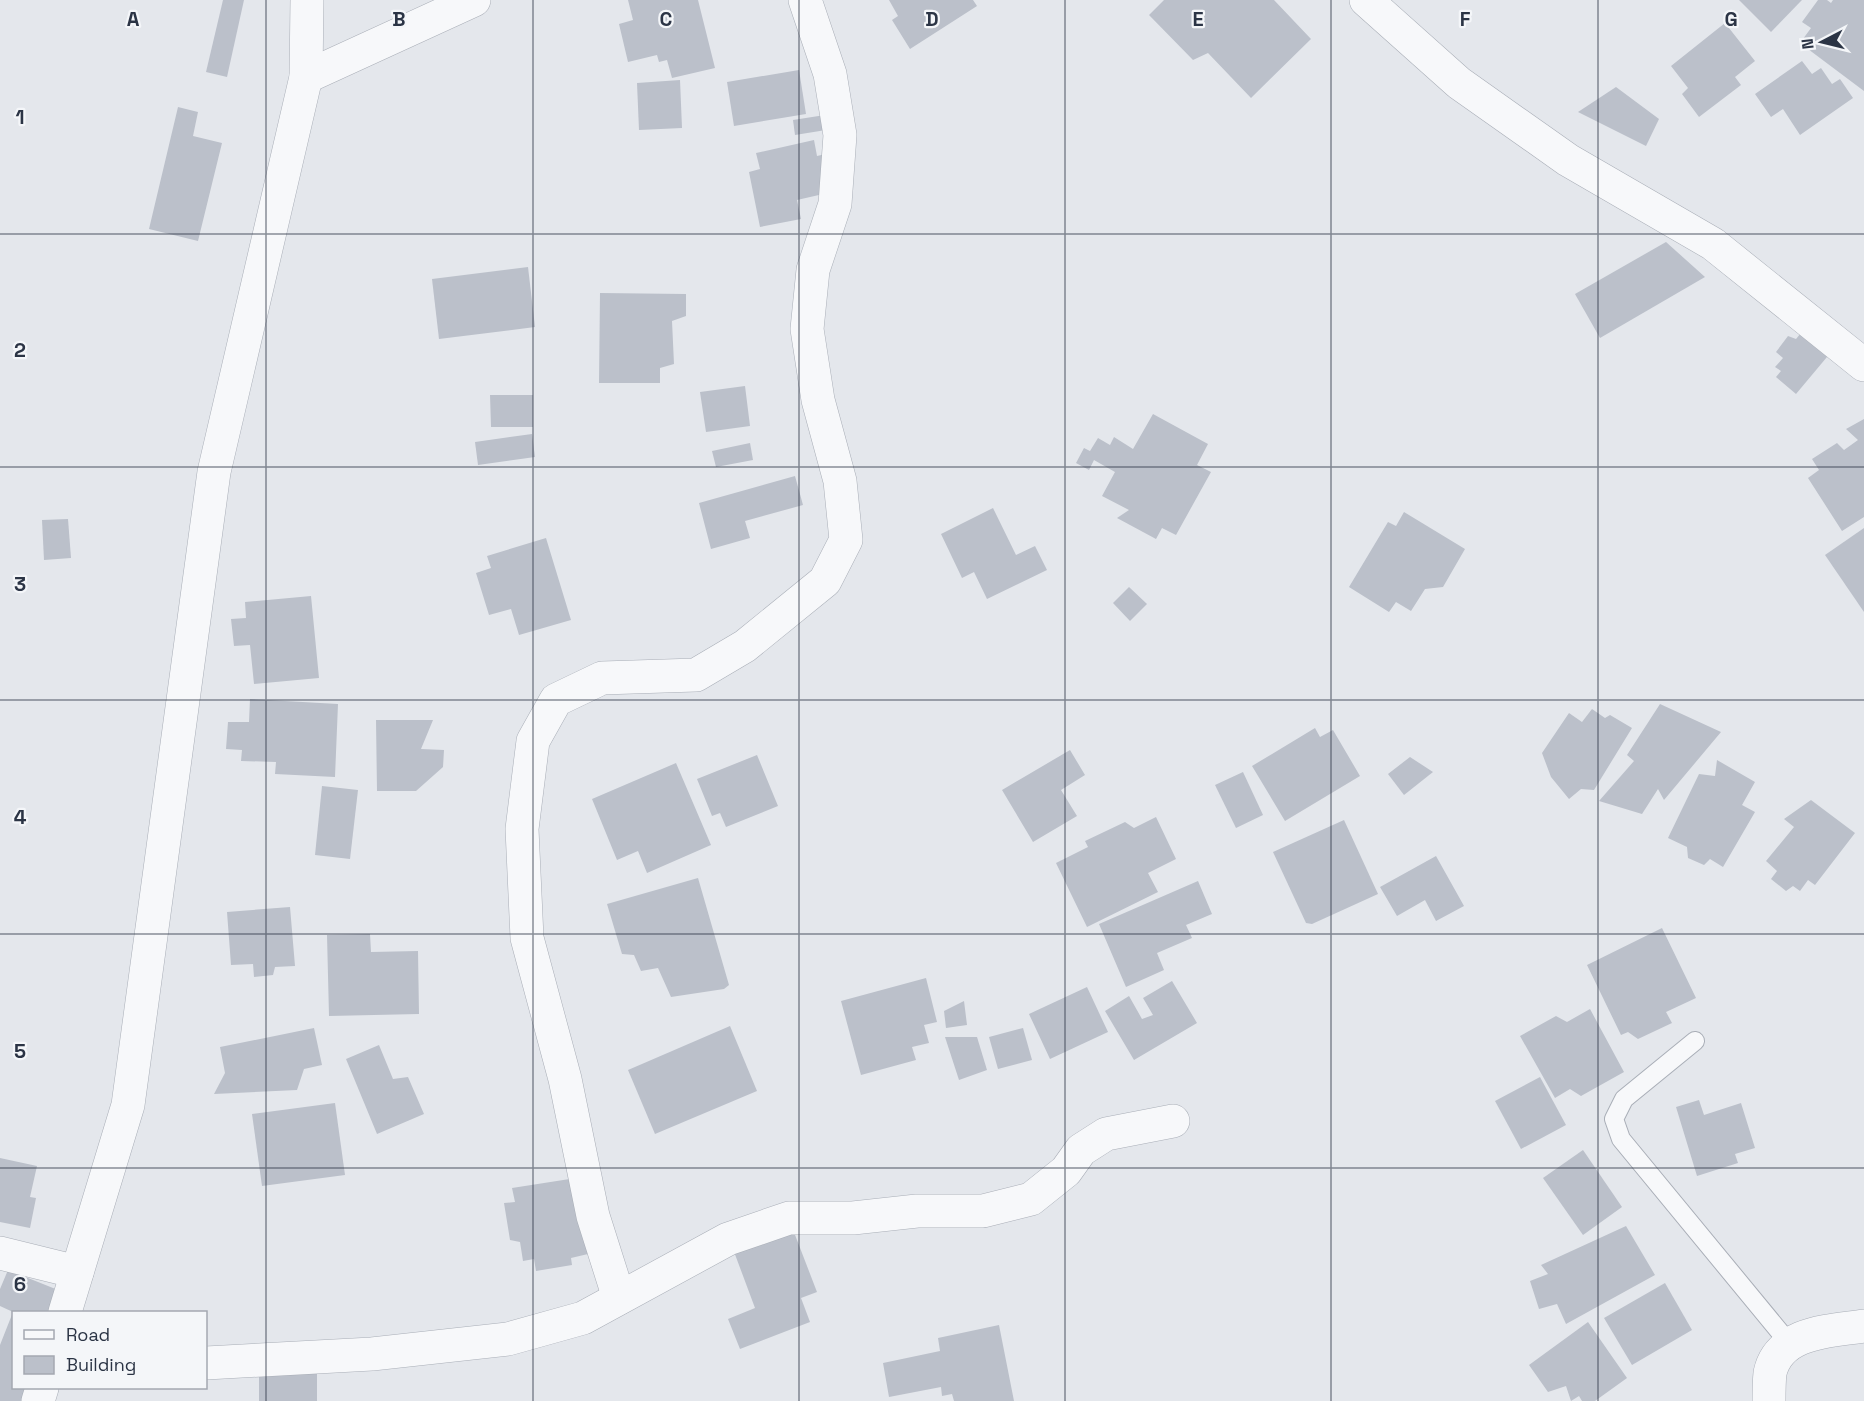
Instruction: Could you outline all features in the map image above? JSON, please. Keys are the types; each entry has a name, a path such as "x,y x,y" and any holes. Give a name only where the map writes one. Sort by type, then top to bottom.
{"street":[{"path":"65,1311 128,1105 214,472 306,77 307,0"},
{"path":"306,77 474,0"},
{"path":"619,1298 593,1216 565,1079 527,938 522,829 533,741 556,700 602,678 696,675 745,646 825,581 846,540 840,481 818,400 807,329 813,270 835,204 840,135 830,74 805,0"},
{"path":"1366,0 1459,83 1568,160 1713,244 1864,365"},
{"path":"207,1363 372,1354 508,1339 584,1318 728,1239 789,1218 852,1218 917,1211 983,1211 1031,1199 1066,1171 1081,1150 1106,1134 1173,1121"},
{"path":"0,1253 77,1272"},
{"path":"1769,1401 1770,1372 1789,1342 1813,1334 1864,1326"}],"lane":[{"path":"1695,1041 1624,1099 1614,1119 1621,1139 1789,1342"}],"building":[{"path":"223,0 244,0 227,77 206,72"},
{"path":"628,0 698,0 715,68 672,78 667,60 659,62 657,55 628,62 619,24 633,20"},
{"path":"889,0 973,0 977,6 910,49 892,20 898,16"},
{"path":"1164,0 1274,0 1311,39 1251,98 1208,53 1193,60 1149,15"},
{"path":"1739,0 1802,0 1771,32"},
{"path":"1818,0 1827,0 1831,3 1833,0 1864,0 1864,91 1800,43 1811,28 1802,22"},
{"path":"1725,23 1755,61 1735,77 1741,85 1699,117 1682,94 1688,88 1671,66"},
{"path":"1802,61 1812,74 1821,68 1832,84 1840,79 1853,98 1800,135 1783,109 1771,117 1755,94"},
{"path":"799,70 806,114 734,126 727,82"},
{"path":"680,80 682,128 639,130 637,83"},
{"path":"1616,87 1659,119 1646,146 1578,112"},
{"path":"178,107 198,112 193,136 222,143 198,241 149,229"},
{"path":"825,115 826,130 795,135 793,120"},
{"path":"814,140 817,156 830,153 832,192 797,200 801,219 760,227 749,172 760,169 756,153"},
{"path":"1666,242 1705,277 1600,338 1575,294"},
{"path":"528,267 535,327 439,339 432,279"},
{"path":"600,293 686,294 686,316 672,321 674,364 660,368 660,383 599,383"},
{"path":"1805,328 1832,351 1796,394 1776,377 1781,371 1775,367 1783,358 1776,352 1788,336 1796,339"},
{"path":"745,386 750,426 706,432 700,392"},
{"path":"490,395 533,395 533,427 491,427"},
{"path":"1153,414 1208,444 1197,465 1211,472 1176,535 1162,528 1156,539 1117,518 1129,510 1102,496 1115,472 1094,460 1089,470 1076,463 1084,448 1090,451 1098,438 1110,445 1114,437 1133,449"},
{"path":"1864,419 1864,517 1842,531 1808,478 1819,470 1812,459 1837,443 1844,450 1858,440 1846,429"},
{"path":"532,434 535,457 478,465 475,442"},
{"path":"750,443 753,460 716,467 712,451"},
{"path":"795,476 803,505 745,521 750,538 711,549 699,503"},
{"path":"993,508 1016,555 1035,546 1047,570 987,599 974,572 962,578 941,534"},
{"path":"1404,512 1465,549 1443,587 1425,589 1411,611 1396,602 1389,612 1349,587 1388,522 1396,526"},
{"path":"68,519 71,558 44,560 42,520"},
{"path":"1864,528 1864,612 1825,555"},
{"path":"546,538 571,620 519,635 511,609 489,615 476,573 491,568 487,556"},
{"path":"1129,587 1147,604 1130,621 1113,603"},
{"path":"311,596 319,678 254,684 250,645 234,646 231,619 246,618 245,602"},
{"path":"250,699 338,704 335,777 275,774 276,762 241,761 242,750 226,749 228,722 249,722"},
{"path":"1660,704 1721,732 1664,800 1658,789 1642,814 1599,801 1634,761 1627,755"},
{"path":"1592,709 1605,718 1610,715 1632,728 1594,790 1581,789 1569,799 1551,777 1542,753 1569,713 1582,722"},
{"path":"376,720 433,720 421,749 444,750 443,767 416,791 377,791"},
{"path":"1315,728 1320,737 1333,730 1360,776 1285,821 1252,766"},
{"path":"1070,750 1085,775 1061,790 1077,816 1033,842 1002,790"},
{"path":"757,755 778,806 726,827 720,813 712,816 697,779"},
{"path":"1410,757 1433,772 1404,795 1388,774"},
{"path":"1717,760 1755,782 1742,805 1755,812 1723,867 1710,859 1704,865 1688,858 1687,847 1668,838 1699,774 1715,776"},
{"path":"676,763 711,845 647,873 638,851 617,860 592,799"},
{"path":"1243,772 1263,815 1236,828 1215,785"},
{"path":"322,786 358,790 350,859 315,855"},
{"path":"1811,800 1855,833 1815,885 1808,880 1800,891 1793,886 1786,891 1771,879 1777,871 1766,861 1794,827 1784,819"},
{"path":"1156,817 1176,859 1148,873 1158,892 1087,927 1056,863 1088,847 1085,841 1125,822 1134,828"},
{"path":"1344,820 1378,894 1312,924 1306,923 1273,852"},
{"path":"1436,856 1464,906 1436,921 1425,900 1397,916 1380,887"},
{"path":"698,878 729,985 724,989 671,997 658,968 641,971 634,955 622,954 607,904"},
{"path":"1198,881 1212,914 1186,925 1192,938 1157,953 1164,970 1126,987 1099,924"},
{"path":"290,907 295,966 275,967 273,975 254,977 253,964 231,965 227,912"},
{"path":"1662,928 1696,998 1666,1012 1672,1023 1638,1039 1628,1032 1621,1035 1587,965"},
{"path":"370,934 371,952 418,951 419,1014 329,1016 327,935"},
{"path":"926,978 937,1022 924,1025 929,1043 912,1047 916,1060 861,1075 841,1001"},
{"path":"1172,981 1197,1023 1134,1060 1105,1011 1129,996 1142,1019 1153,1015 1143,998"},
{"path":"1087,987 1108,1032 1050,1059 1029,1014"},
{"path":"964,1001 967,1025 946,1028 944,1011"},
{"path":"1590,1009 1624,1072 1581,1096 1570,1089 1555,1098 1520,1036 1556,1016 1567,1022"},
{"path":"730,1026 757,1091 655,1134 628,1070"},
{"path":"314,1028 322,1065 304,1069 297,1090 214,1094 225,1073 220,1047"},
{"path":"1023,1028 1032,1060 998,1069 989,1037"},
{"path":"945,1037 977,1037 987,1070 959,1080"},
{"path":"379,1045 393,1079 408,1077 424,1114 377,1134 346,1059"},
{"path":"1540,1077 1566,1125 1521,1149 1495,1101"},
{"path":"1699,1100 1704,1115 1741,1103 1755,1148 1735,1154 1738,1163 1697,1176 1676,1107"},
{"path":"335,1103 345,1175 262,1186 252,1114"},
{"path":"1583,1150 1622,1207 1583,1235 1543,1178"},
{"path":"0,1158 37,1166 30,1197 36,1198 30,1228 0,1222"},
{"path":"576,1178 588,1254 571,1258 572,1265 536,1271 534,1259 523,1261 520,1242 510,1240 504,1203 515,1202 512,1188"},
{"path":"1626,1226 1655,1275 1566,1324 1557,1304 1539,1309 1530,1281 1548,1274 1541,1265"},
{"path":"792,1227 817,1292 801,1298 810,1322 740,1349 728,1319 755,1308 733,1249"},
{"path":"8,1270 68,1294 61,1311 12,1312 0,1306 0,1289"},
{"path":"1665,1283 1692,1330 1632,1365 1604,1318"},
{"path":"12,1315 12,1389 30,1389 25,1401 0,1401 0,1345"},
{"path":"1588,1322 1627,1378 1595,1401 1582,1401 1579,1396 1571,1401 1566,1386 1548,1392 1529,1365"},
{"path":"999,1325 1014,1401 954,1401 952,1394 942,1396 941,1387 889,1397 883,1363 940,1351 938,1338"},
{"path":"259,1374 317,1374 317,1401 259,1401"}]}
